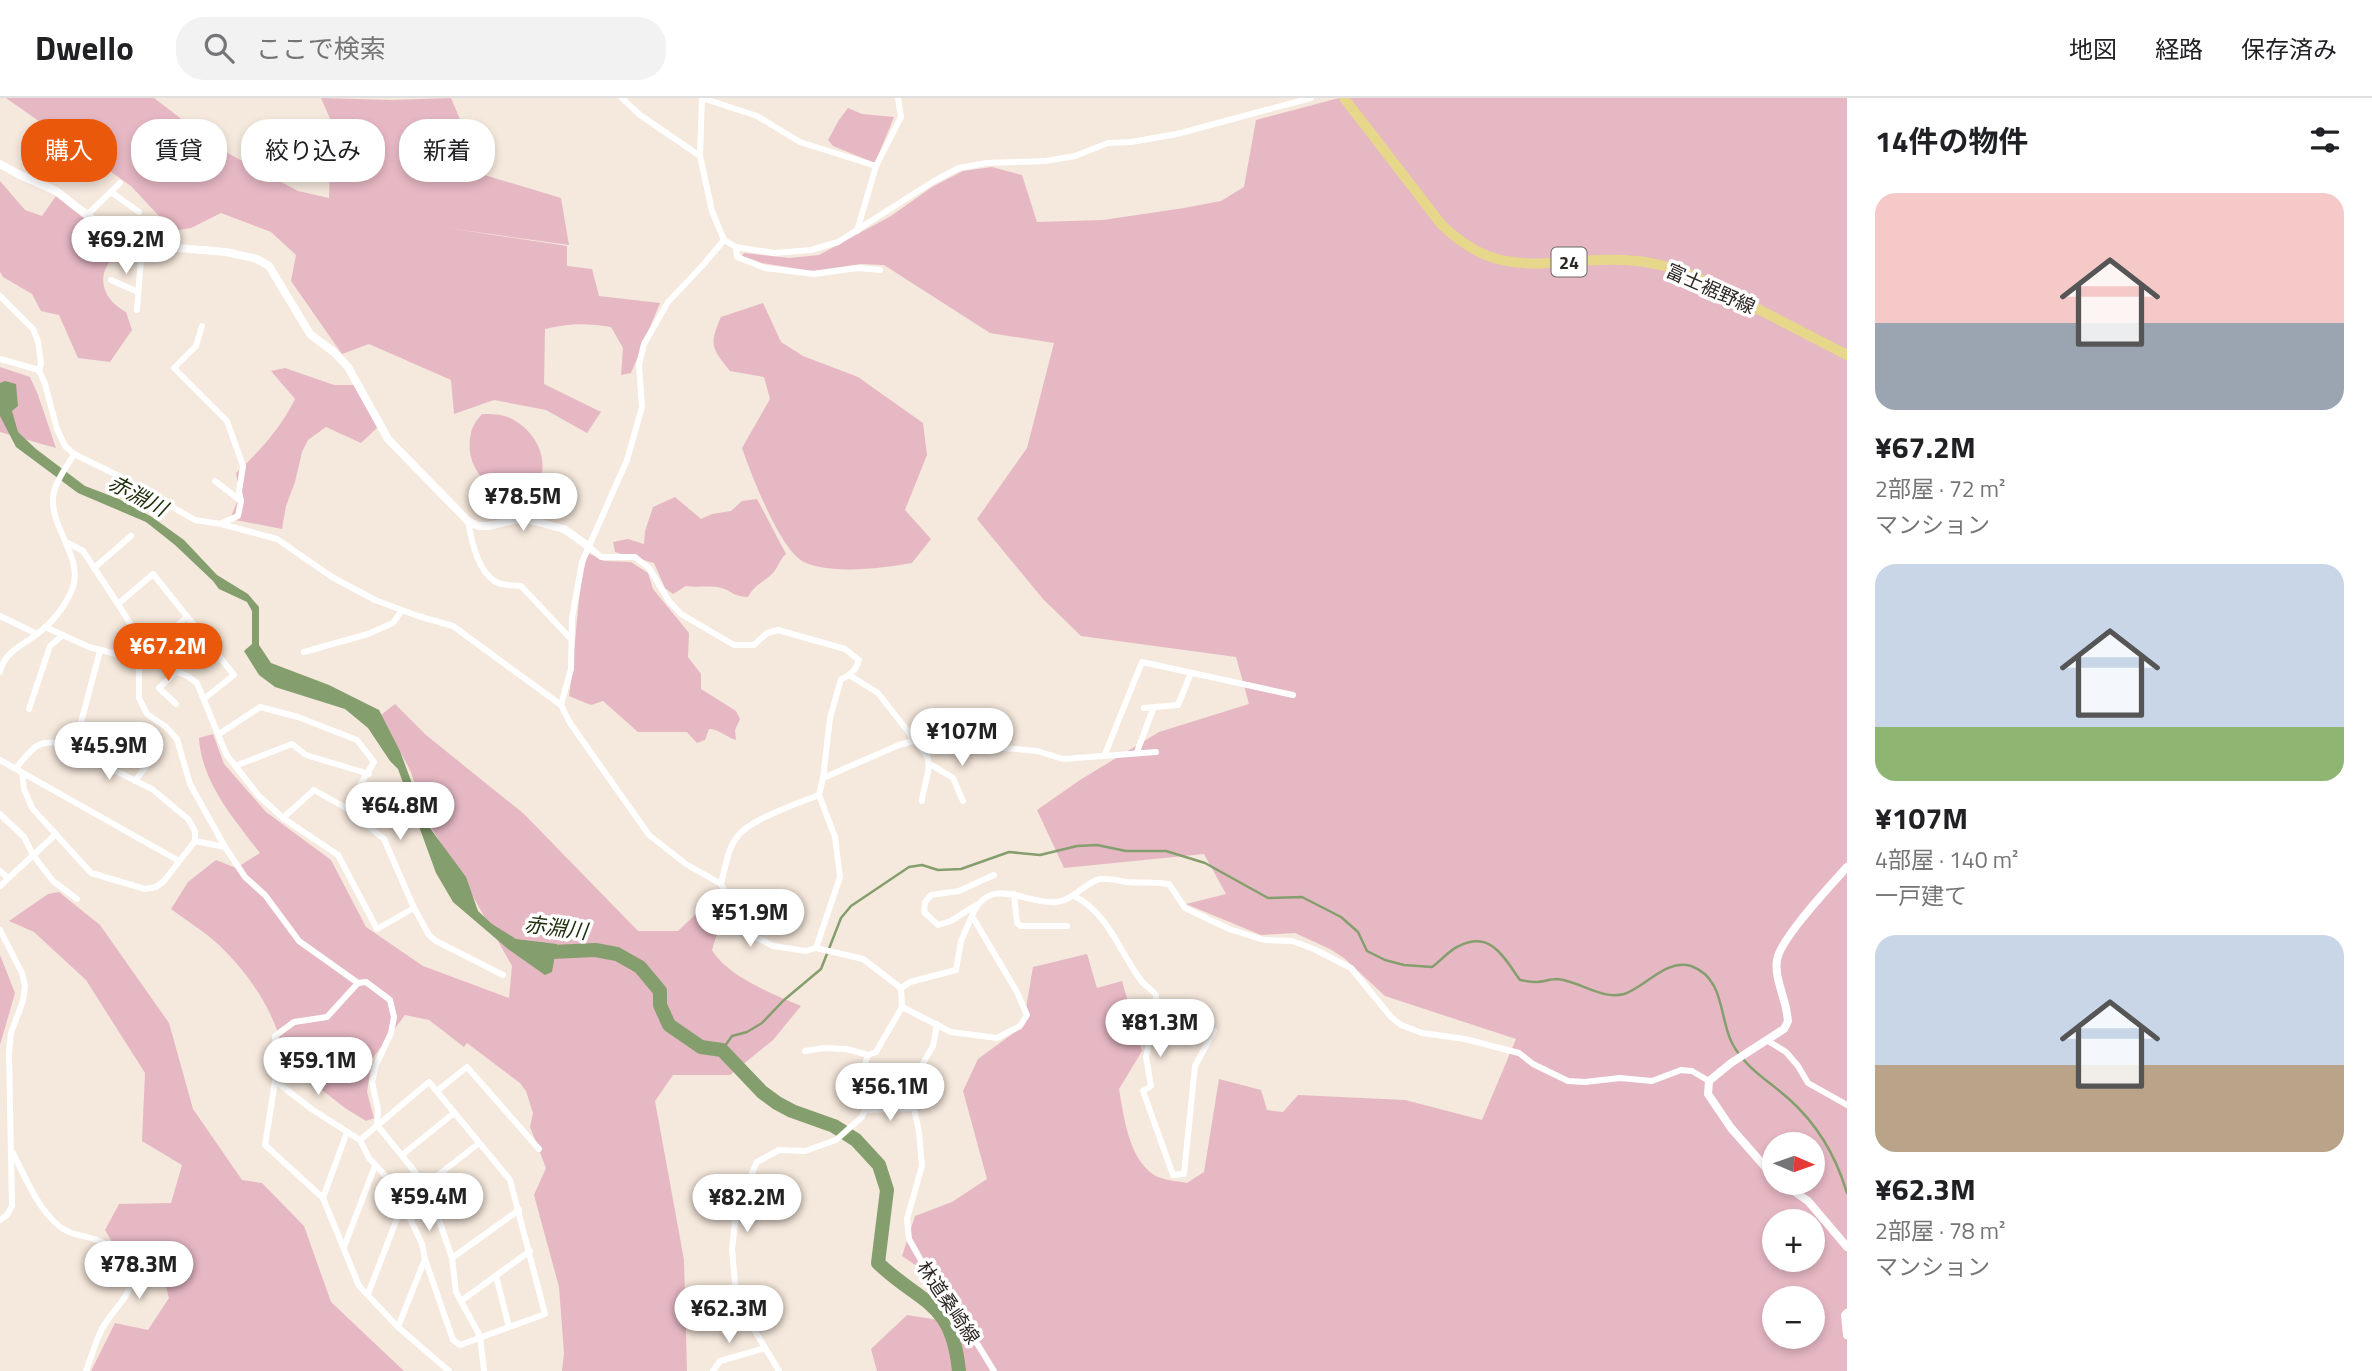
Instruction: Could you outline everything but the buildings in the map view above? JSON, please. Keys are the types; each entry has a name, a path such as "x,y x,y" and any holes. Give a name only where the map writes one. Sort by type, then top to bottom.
{"main road":[{"name":"富士裾野線","path":"1344,98 1441,224 1454,238 1490,257 1505,262 1527,264 1625,260 1673,268 1694,276 1847,355"}],"street":[{"path":"622,98 640,116 700,156"},
{"path":"876,166 800,142 757,116 702,98 700,156 712,211 723,240 736,247 774,253 811,250 838,242 934,181 960,168 986,163 1046,162 1075,156 1108,143 1132,142 1177,134 1311,98"},
{"path":"856,230 876,166 901,117 898,98"},
{"path":"0,164 56,191 118,239 142,245 226,252 257,259 269,266 310,334 348,367 388,439 468,522 488,526 522,518 564,528 601,557 635,557 649,568 669,601 681,614 734,645 754,645 767,633 778,630 845,649 859,660 856,670 841,679 830,718 819,795 835,837 839,877 819,948"},
{"path":"88,215 120,183"},
{"path":"111,192 139,212"},
{"path":"561,705 571,669 570,638 578,583 588,546 627,460 639,421 642,397 639,365 644,344 668,302 723,240"},
{"path":"137,310 142,245"},
{"path":"736,247 737,257 765,268 786,272 814,274 858,268 880,270"},
{"path":"111,280 138,292"},
{"path":"0,296 33,329 38,341 39,370 57,429 65,446 74,454 117,475 195,520 277,539 331,577 375,600 453,626 561,705 570,723 649,835 686,864 721,884 743,924 756,937 773,946 806,951 819,948 863,959 901,988 902,1007 876,1052 868,1055 847,1049 824,1048 805,1051"},
{"path":"202,326 196,346 174,368 227,421 243,466 238,516 221,524"},
{"path":"0,359 39,370"},
{"path":"0,672 14,649 37,634 54,618 71,591 76,574 68,543 54,512 55,489 74,454"},
{"path":"215,481 241,501"},
{"path":"468,522 474,552 491,579 501,584 521,586 570,638"},
{"path":"94,568 131,536"},
{"path":"68,543 83,551 134,630 141,658 139,698 147,713 177,739 190,784 225,847 245,877 265,895 299,941 358,983"},
{"path":"118,604 153,574 234,675 205,698"},
{"path":"304,652 368,634 393,623 402,610"},
{"path":"0,617 37,634"},
{"path":"141,658 187,617"},
{"path":"45,627 100,651 141,658 197,683 226,754 257,795 284,818 338,855 377,929 414,908"},
{"path":"29,709 50,646 63,635"},
{"path":"80,726 100,651"},
{"path":"1105,754 1142,662 1293,695"},
{"path":"176,672 159,688 176,704"},
{"path":"1144,709 1178,705 1191,673"},
{"path":"849,675 878,693 927,756 930,764 922,801"},
{"path":"219,734 260,707 328,727 362,744 374,762 369,774 345,808"},
{"path":"1137,752 1153,709"},
{"path":"823,778 899,745 942,733 971,745 1037,751 1063,759 1156,752"},
{"path":"49,741 62,744 152,789 188,819 195,831 195,841 164,881 156,887 145,889 91,873 32,808 19,771 34,747 49,741"},
{"path":"235,766 292,744 306,755 369,774"},
{"path":"135,781 154,756"},
{"path":"0,760 179,861"},
{"path":"930,764 953,778 963,801"},
{"path":"284,818 314,790 345,808 384,839 414,908 429,935 503,975"},
{"path":"721,884 737,836 776,812 819,795"},
{"path":"0,814 24,837 33,855 53,881 77,899"},
{"path":"0,886 56,834"},
{"path":"195,841 225,847"},
{"path":"1762,1163 1731,1128 1708,1094 1709,1081 1731,1063 1784,1029 1788,1021 1777,971 1781,948 1797,925 1847,867"},
{"path":"0,871 8,878"},
{"path":"994,875 959,891 931,895 925,902 924,912 939,925 995,893 1059,902 1101,879 1169,884 1185,908 1229,929 1264,940 1292,941 1351,968 1401,1026 1422,1033 1465,1039 1518,1054 1568,1081 1620,1078 1652,1081 1681,1070 1692,1071 1709,1081"},
{"path":"1014,894 1017,923 1021,926 1067,926"},
{"path":"1074,896 1084,901 1108,926 1141,980 1156,995 1156,1010 1146,1057 1151,1086 1143,1091 1173,1175 1184,1174 1195,1066 1214,1031"},
{"path":"901,988 910,982 956,970 961,942 978,904"},
{"path":"902,1007 951,1032 997,1038 1020,1026 1027,1015 1017,992 972,916"},
{"path":"0,930 22,973 25,986 23,1001 11,1033 9,1053 12,1206 0,1220"},
{"path":"449,1371 398,1327 359,1286 323,1198 265,1144 275,1081 275,1036 294,1022 327,1017 358,983 366,982 390,1000 394,1017 391,1033 376,1065 372,1082 378,1110 377,1125 424,1186 452,1258 456,1292 480,1336 484,1371"},
{"name":"林道桑崎線","path":"937,1024 933,1046 918,1072 914,1108 922,1166 907,1219 909,1239 933,1282 960,1314 994,1371"},
{"path":"1768,1041 1786,1052 1808,1083 1847,1105"},
{"path":"779,1371 736,1295 732,1249 735,1222 757,1162 779,1150 805,1151 836,1140 856,1125 866,1110 859,1081 868,1055"},
{"path":"437,1091 467,1067 539,1149"},
{"path":"275,1081 360,1140 375,1166 394,1185 422,1244 445,1322 453,1339 460,1345 545,1314 510,1180 429,1082 360,1140"},
{"path":"866,1110 914,1108"},
{"path":"402,1155 454,1113"},
{"path":"323,1198 347,1132"},
{"path":"424,1186 478,1144"},
{"path":"12,1152 41,1204 60,1227 75,1235 103,1242 127,1262 134,1273 133,1284 127,1295 102,1329 86,1371"},
{"path":"344,1247 375,1166"},
{"path":"1798,1195 1808,1202 1847,1247"},
{"path":"368,1294 403,1203"},
{"path":"452,1258 519,1210"},
{"path":"461,1301 530,1251"},
{"path":"398,1327 425,1259"},
{"path":"496,1276 509,1327"},
{"path":"1847,1313 1847,1335"},
{"path":"713,1371 720,1361 765,1348"}],"shaded area":[{"path":"6,98 154,98 181,119 131,119 131,182 227,182 227,153 241,160 241,182 281,182 298,191 329,198 330,182 385,182 385,119 330,119 321,98 451,98 460,119 399,119 399,182 495,182 495,178 561,198 569,245 441,227 567,246 567,266 592,269 599,296 660,303 631,373 621,375 623,348 611,327 578,324 545,329 544,384 601,412 587,433 546,410 494,400 454,414 451,380 369,344 342,354 291,281 296,255 271,232 221,213 191,228 173,231 131,186 117,176 117,119 36,119"},
{"path":"1339,98 1847,98 1847,1371 877,1371 871,1349 907,1315 957,1323 936,1279 902,1256 915,1216 952,1202 987,1179 963,1091 978,1059 1023,1026 1033,967 1087,954 1097,988 1122,981 1142,1051 1119,1089 1129,1136 1138,1158 1154,1175 1187,1183 1204,1172 1219,1079 1261,1090 1267,1110 1283,1112 1298,1095 1405,1100 1482,1120 1516,1039 1385,996 1344,958 1295,933 1261,935 1186,904 1226,894 1204,854 1064,868 1037,810 1080,780 1159,732 1249,704 1236,657 1081,636 1043,599 977,519 1027,448 1054,343 990,333 884,265 861,264 812,271 762,263 742,256 744,253 789,258 819,255 891,216 932,187 963,171 992,167 1022,175 1037,222 1103,220 1184,208 1221,201 1244,187 1256,120"},
{"path":"848,108 862,114 894,117 875,163 833,146 828,140"},
{"path":"0,181 25,210 42,216 56,196 96,228 116,251 105,270 105,291 111,301 126,312 132,330 110,362 78,358 59,315 41,311 32,294 3,277 0,272"},
{"path":"763,303 781,342 803,356 858,377 923,423 927,455 905,510 931,539 912,563 858,569 816,566 795,555 776,528 742,448 770,399 764,377 730,371 714,346 721,317"},
{"path":"0,367 30,377 56,448 0,432"},
{"path":"285,368 334,385 355,385 380,425 361,443 326,427 308,440 286,506 282,529 230,519 240,495 236,473 269,439 295,399 271,371"},
{"path":"5,381 16,384 18,406 12,411 18,432 36,449 85,486 119,499 152,517 184,540 217,575 248,594 259,607 259,645 271,663 329,685 379,710 400,751 427,824 466,877 478,911 492,924 516,939 557,944 552,972 545,975 508,949 453,902 436,873 398,769 368,728 345,709 275,687 259,675 244,651 252,644 252,611 247,602 219,589 175,545 146,522 78,493 16,447 0,416 0,383"},
{"path":"482,414 510,418 534,439 542,458 541,479 536,489 517,493 503,491 493,487 478,473 470,454 470,444 475,423"},
{"path":"675,497 701,519 731,511 742,501 757,499 786,554 773,573 756,586 748,597 713,587 686,586 673,594 665,588 654,563 615,552 613,542 628,539 644,544 645,531 653,507"},
{"path":"588,553 604,561 631,562 648,573 653,589 689,633 688,657 701,674 701,689 736,711 740,719 735,730 736,740 709,729 705,740 697,743 687,732 638,732 603,701 591,705 569,696 581,588"},
{"path":"395,704 426,735 524,814 638,931 678,931 696,914 717,933 712,950 728,968 752,983 801,1006 773,1040 730,1075 673,1075 655,1101 684,1260 687,1371 562,1371 564,1353 559,1287 534,1195 546,1168 530,1127 533,1113 526,1091 520,1083 467,1043 464,1047 429,1020 405,1015 372,1059 367,1092 374,1118 366,1121 285,1061 282,1044 270,1013 253,984 219,945 171,909 188,882 216,860 236,868 260,853 221,800 206,770 199,738 213,734 224,764 266,812 331,860 366,927 423,966 509,998 512,966 425,817 411,772 381,715"},
{"path":"59,892 100,925 169,1023 193,1109 242,1180 262,1183 304,1226 331,1302 404,1371 91,1371 115,1323 148,1330 169,1298 160,1265 115,1247 105,1230 119,1204 171,1203 182,1165 142,1141 145,1073 86,980 34,932 9,921 48,894"},
{"path":"0,955 15,993 0,1045"}],"waterway":[{"path":"722,1050 732,1036 747,1032 762,1023 784,1000 821,969 841,918 851,906 909,867 922,865 938,870 961,869 1009,852 1040,855 1077,846 1097,845 1126,851 1166,851 1205,863 1268,898 1302,897 1341,917 1358,932 1367,951 1404,965 1432,967 1455,948 1480,941 1496,949 1520,980 1566,980 1615,995 1632,991 1673,966 1691,966 1702,972 1715,989 1728,1033 1737,1052 1750,1067 1789,1099 1817,1130 1837,1166 1847,1193"},
{"name":"赤淵川","path":"540,949 552,952 595,950 617,954 640,967 660,991 660,1005 669,1025 701,1047 722,1050 762,1092 777,1103 834,1126 856,1140 879,1165 887,1190 878,1263 942,1317 950,1330 959,1371"}]}
